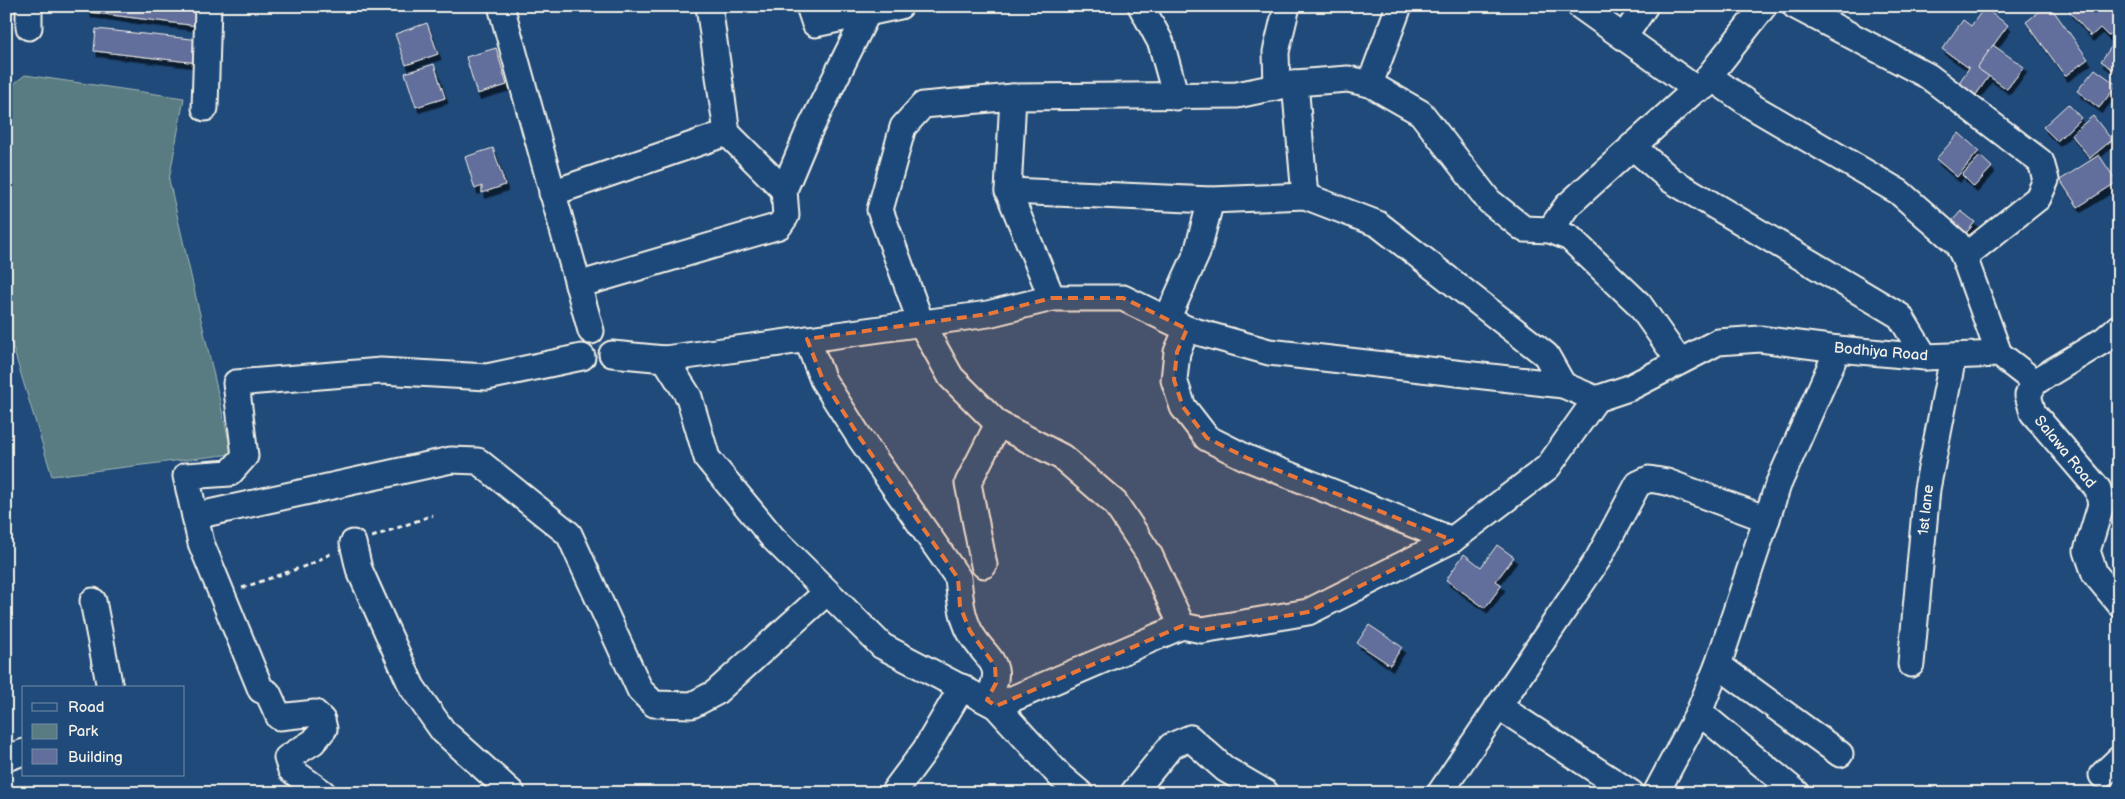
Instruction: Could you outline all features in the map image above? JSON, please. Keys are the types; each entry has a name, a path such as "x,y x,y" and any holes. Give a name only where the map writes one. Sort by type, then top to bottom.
{"street":[{"path":"205,108 208,6"},
{"path":"500,6 591,331"},
{"path":"709,6 727,133 784,190"},
{"path":"809,6 815,24 900,6"},
{"path":"1141,6 1161,43 1176,97"},
{"path":"1287,6 1276,52 1286,85 1305,196"},
{"path":"1370,84 1399,6"},
{"path":"1580,6 1624,37 1702,82 1753,107 1900,192 1957,243 1964,257 1999,354 2035,382 2114,340"},
{"path":"1624,37 1644,6"},
{"path":"1550,230 1567,206 1702,82 1764,6"},
{"path":"1795,6 1928,76 2041,162 2046,180 2038,198 1964,257"},
{"path":"578,285 778,226 786,216 784,190 808,133 867,14"},
{"path":"1182,626 1149,554 1115,503 1062,457 998,424 951,377 921,323 880,210 904,127 923,105 1013,97 1237,96 1286,85 1348,78 1370,84 1421,113 1489,201 1524,229 1550,230 1570,238 1639,304 1679,361"},
{"path":"1013,97 1008,191 1052,298"},
{"path":"552,193 695,142 727,133"},
{"path":"1632,146 1671,180 1900,316 1925,357"},
{"path":"1008,191 1212,200 1305,196 1378,224 1546,355 1563,384"},
{"path":"1212,200 1177,324 1174,380 1183,407 1207,438 1247,458 1452,540"},
{"path":"612,354 665,359 988,314 1052,298 1122,298 1177,324 1268,352 1563,384 1596,399 1548,467 1452,540 1308,612 1202,630 1182,626 992,703"},
{"path":"591,331 603,332 609,336 613,347 612,354 608,360 594,364 582,357 579,351 581,339 591,331"},
{"name":"Bodhiya Road","path":"1596,399 1629,388 1656,376 1679,361 1718,342 1760,338 1838,349 1925,357 1999,354"},
{"path":"806,339 823,380 860,438 958,578 960,606 970,632 994,666 996,683 992,703"},
{"path":"1656,793 1699,712 1718,665 1778,485 1838,349"},
{"path":"322,793 291,770 287,758 313,742 324,729 322,720 315,713 279,717 268,693 261,690 201,543 186,476 230,473 245,456 236,383 381,371 487,377 582,357"},
{"name":"1st lane","path":"1911,664 1927,489 1953,357"},
{"path":"665,359 689,397 707,458 773,538 882,646 992,703 1060,776 1080,793"},
{"name":"Salawa Road","path":"2035,382 2028,395 2033,413 2098,489 2101,505 2088,551 2095,574 2119,603"},
{"path":"984,565 968,483 998,424"},
{"path":"195,516 451,460 478,462 569,534 640,690 654,704 692,705 715,693 827,592"},
{"path":"1440,793 1598,559 1638,484 1649,479 1667,482 1768,518"},
{"path":"352,543 359,569 412,687 443,731 512,793"},
{"path":"93,601 110,686"},
{"path":"1718,665 1840,754"},
{"path":"893,793 925,750 962,687"},
{"path":"1498,706 1631,793"},
{"path":"1699,712 1797,793"},
{"path":"1133,793 1171,746 1190,738 1225,769 1266,793"},
{"path":"6,758 22,753"}],"path":[{"path":"222,595 311,564 352,543 433,515"}],"highlighted area":[{"path":"1052,298 1123,298 1187,329 1177,352 1174,380 1183,407 1207,438 1247,458 1452,540 1308,612 1202,630 1182,626 996,706 987,700 996,683 995,666 970,631 960,606 958,578 860,438 823,380 807,339 988,314"}],"green space":[{"path":"25,75 184,98 169,180 232,454 52,476 6,325 6,90"}],"building":[{"path":"88,6 200,6 197,26 88,12"},
{"path":"2047,6 2050,6 2088,59 2065,76 2026,22"},
{"path":"2075,6 2107,6 2119,20 2119,27 2108,36 2100,28 2091,36 2069,11"},
{"path":"1984,8 2008,25 1977,68 1989,76 1971,102 1954,90 1969,68 1942,49 1963,20 1971,26"},
{"path":"427,23 438,54 406,65 395,34"},
{"path":"96,29 201,40 198,63 94,51"},
{"path":"2119,36 2119,74 2101,61"},
{"path":"1993,45 2024,67 2007,89 1977,68"},
{"path":"496,48 507,85 477,94 466,57"},
{"path":"434,64 445,98 416,107 405,73"},
{"path":"2095,69 2117,85 2099,108 2077,91"},
{"path":"2068,104 2081,118 2057,141 2043,127"},
{"path":"2093,116 2112,140 2090,158 2071,134"},
{"path":"1959,133 1979,151 1957,177 1936,159"},
{"path":"493,148 505,185 482,193 482,186 475,189 465,157"},
{"path":"2099,155 2117,182 2078,207 2060,180"},
{"path":"1980,156 1992,167 1974,187 1962,175"},
{"path":"1961,211 1975,222 1960,241 1945,229"},
{"path":"1497,545 1514,557 1496,581 1502,585 1485,608 1446,580 1464,554 1481,567"},
{"path":"1369,625 1402,647 1390,665 1357,643"}]}
